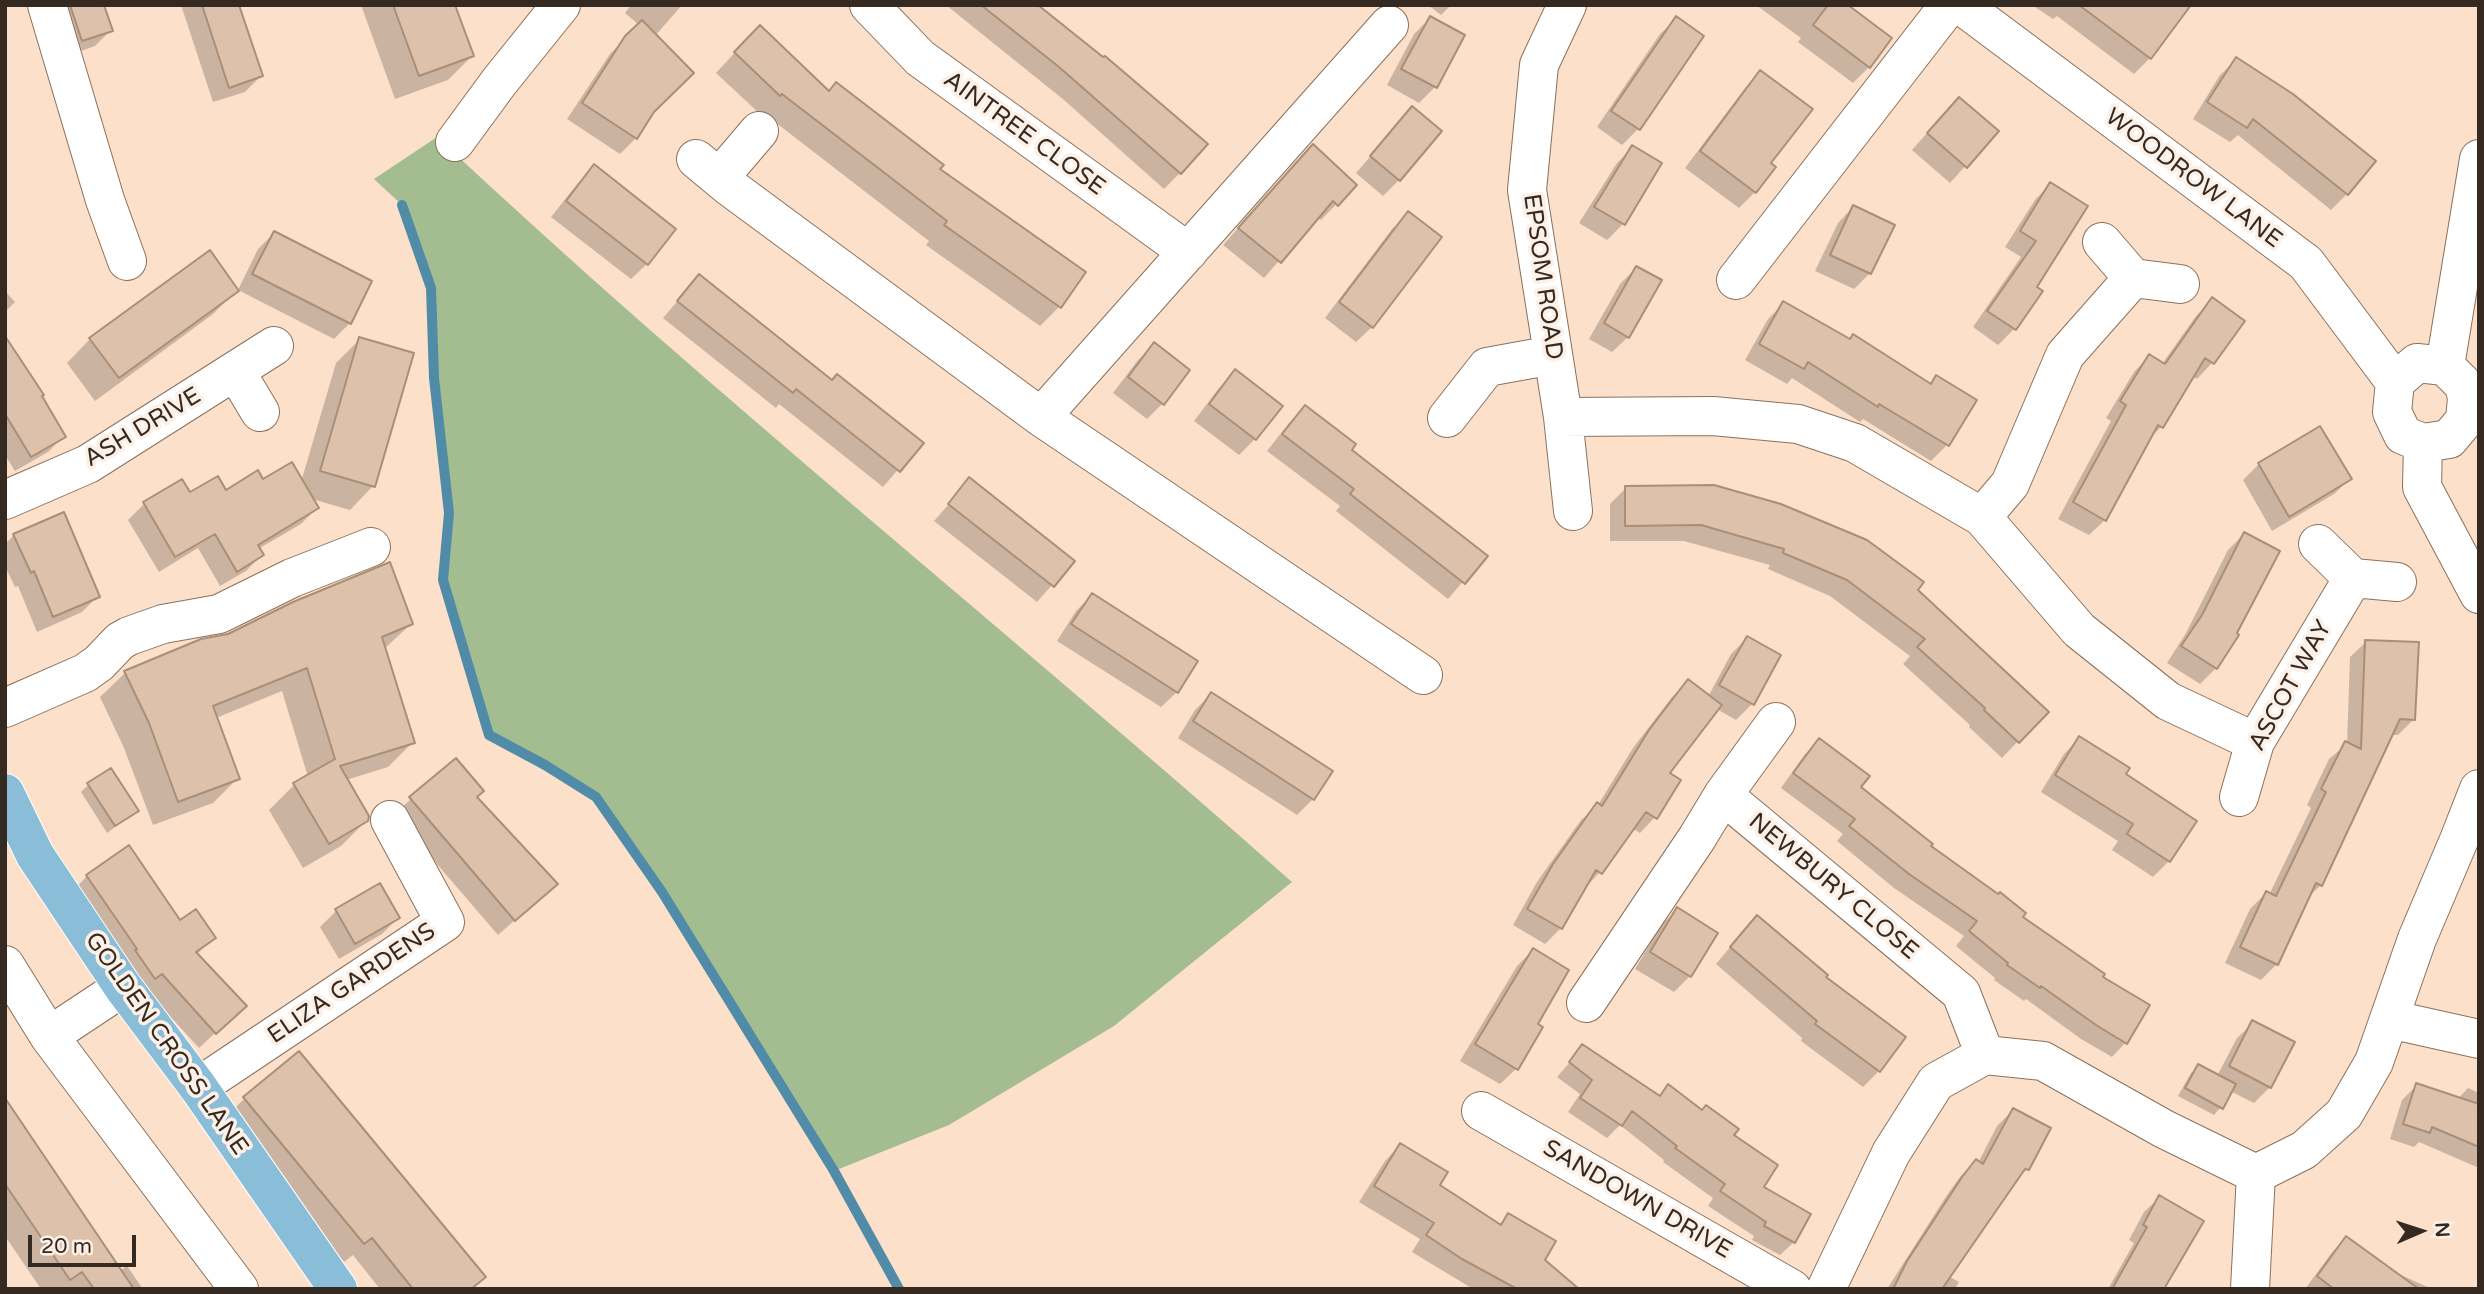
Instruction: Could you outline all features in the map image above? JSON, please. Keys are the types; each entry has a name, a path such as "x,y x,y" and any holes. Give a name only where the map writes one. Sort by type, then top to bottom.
{"main road":[{"name":"GOLDEN CROSS LANE","path":"5,793 35,855 123,987 198,1087 338,1289"}],"street":[{"path":"47,5 105,200 127,261"},
{"path":"455,142 561,5"},
{"name":"AINTREE CLOSE","path":"869,5 920,58 1188,252"},
{"name":"EPSOM ROAD","path":"1567,5 1539,65 1527,190 1563,417 1573,512"},
{"path":"1736,280 1949,5"},
{"name":"WOODROW LANE","path":"1961,5 2306,263 2395,382"},
{"path":"1041,417 1389,25"},
{"path":"759,131 707,168 1041,417 1423,675"},
{"path":"2445,366 2479,159"},
{"path":"2102,242 2133,278 2180,284"},
{"path":"1982,517 2010,484 2065,355 2133,278"},
{"name":"ASH DRIVE","path":"5,500 88,464 274,346"},
{"path":"1447,418 1487,367 1553,355"},
{"path":"2417,363 2445,366 2464,385 2472,421 2448,439 2423,443 2403,435 2392,412 2395,382 2417,363"},
{"path":"236,372 260,412"},
{"path":"1563,417 1713,416 1798,424 1855,443 1982,517 2079,630 2168,701 2255,742"},
{"path":"2423,443 2422,487 2479,594"},
{"path":"2318,544 2353,578 2397,582"},
{"path":"5,708 85,673 129,636 163,624 219,614 292,578 371,548"},
{"name":"ASCOT WAY","path":"2239,797 2255,742 2353,578"},
{"path":"1586,1003 1723,795 1776,722"},
{"path":"2256,1174 2304,1150 2344,1114 2374,1062 2417,939 2479,789"},
{"name":"NEWBURY CLOSE","path":"1723,795 1961,993 1985,1055"},
{"name":"ELIZA GARDENS","path":"198,1087 445,922 390,820"},
{"path":"5,965 49,1036 239,1289"},
{"path":"49,1036 123,987"},
{"path":"2389,1019 2479,1039"},
{"path":"1826,1289 1891,1153 1936,1082 1985,1055 2043,1061 2164,1129 2256,1174"},
{"name":"SANDOWN DRIVE","path":"1481,1111 1792,1289"},
{"path":"2250,1289 2256,1174"}],"green space":[{"path":"437,137 647,327 1292,882 1114,1026 949,1125 834,1171 662,892 596,797 545,765 489,735 443,580 449,513 434,378 431,288 402,205 374,179"}],"building":[{"path":"70,5 104,5 113,31 82,41"},
{"path":"202,5 239,5 263,76 229,88"},
{"path":"393,5 455,5 474,56 419,76"},
{"path":"981,5 1038,5 1105,56 1208,144 1181,174 1059,67"},
{"path":"1828,5 1848,5 1892,38 1870,68 1813,25"},
{"path":"2079,5 2191,5 2151,59"},
{"path":"1430,16 1465,35 1437,88 1401,69"},
{"path":"1676,16 1704,36 1640,130 1611,111"},
{"path":"642,20 694,73 654,112 637,139 582,103 625,36"},
{"path":"760,25 829,91 836,82 944,165 940,169 1086,272 1061,308 944,225 947,221 782,94 780,96 734,52"},
{"path":"2236,57 2293,94 2376,161 2348,195 2253,119 2247,128 2207,102"},
{"path":"1760,70 1813,109 1771,163 1776,167 1756,193 1700,151"},
{"path":"1959,97 1999,131 1967,168 1927,133"},
{"path":"1412,106 1442,131 1400,181 1370,156"},
{"path":"1313,144 1357,185 1338,206 1333,201 1281,263 1238,228"},
{"path":"1632,145 1662,163 1625,225 1594,207"},
{"path":"594,164 676,229 648,265 566,201"},
{"path":"2050,182 2088,206 2037,287 2043,291 2016,330 1987,311 2036,241 2020,231"},
{"path":"1853,205 1895,225 1871,274 1830,255"},
{"path":"1408,211 1442,237 1373,328 1339,302"},
{"path":"274,231 372,281 351,324 252,274"},
{"path":"210,250 239,291 119,378 89,338"},
{"path":"1636,266 1662,280 1629,338 1604,323"},
{"path":"699,274 832,380 837,374 924,443 900,472 796,389 793,393 677,301"},
{"path":"2212,297 2245,321 2214,364 2205,358 2163,428 2158,425 2106,521 2073,502 2126,405 2120,401 2149,354 2165,364"},
{"path":"1783,301 1850,339 1853,334 1931,384 1936,375 1977,400 1949,446 1879,404 1878,407 1808,362 1804,369 1759,344"},
{"path":"5,336 44,395 42,396 66,437 31,457 5,414"},
{"path":"359,337 414,353 375,487 320,471"},
{"path":"1154,342 1190,370 1164,405 1128,377"},
{"path":"1235,369 1283,406 1256,440 1209,404"},
{"path":"1305,405 1356,444 1352,450 1488,556 1465,584 1350,494 1354,489 1282,434"},
{"path":"2320,426 2352,479 2289,517 2258,463"},
{"path":"292,462 319,508 258,545 264,555 237,572 215,534 175,557 143,502 182,479 190,492 218,476 226,490 258,470 263,479"},
{"path":"969,477 1075,561 1054,587 948,504"},
{"path":"1714,485 1781,504 1867,540 1924,582 1918,590 2049,712 2019,743 1984,710 1985,708 1917,647 1925,639 1847,580 1783,553 1784,549 1701,525 1625,526 1625,486"},
{"path":"64,512 100,597 53,617 34,571 31,573 13,534"},
{"path":"2244,532 2280,551 2237,633 2239,635 2217,669 2181,646 2202,615"},
{"path":"390,562 413,624 382,637 415,743 340,766 369,816 368,821 329,844 293,783 335,759 307,668 213,706 240,779 178,802 149,723 124,671 201,639 228,634 293,602"},
{"path":"1092,593 1198,661 1178,693 1071,624"},
{"path":"1747,636 1781,655 1754,705 1719,685"},
{"path":"2365,640 2419,642 2415,720 2400,719 2322,886 2316,883 2278,965 2240,947 2266,891 2276,896 2326,792 2321,789 2345,741 2361,749"},
{"path":"1688,679 1722,705 1670,773 1681,780 1657,819 1646,812 1602,874 1596,870 1562,929 1527,909 1553,864 1597,802 1602,806 1649,730"},
{"path":"1211,692 1333,771 1314,800 1193,721"},
{"path":"2079,736 2130,768 2126,774 2197,821 2170,862 2127,834 2133,824 2055,775"},
{"path":"1819,738 1870,776 1861,787 1933,844 1931,846 1998,894 2000,892 2026,913 2023,917 2105,974 2103,977 2150,1005 2127,1044 2007,965 2008,963 1969,931 1977,921 1909,874 1849,826 1855,819 1793,773"},
{"path":"456,758 484,791 477,797 558,884 515,921 409,797"},
{"path":"111,768 139,811 115,826 87,783"},
{"path":"129,845 180,920 196,909 216,938 196,952 247,1006 216,1034 162,974 155,979 86,875"},
{"path":"380,883 400,918 355,944 335,909"},
{"path":"1677,907 1718,933 1691,977 1650,952"},
{"path":"1757,915 1828,975 1826,977 1906,1037 1880,1072 1815,1024 1817,1021 1730,947"},
{"path":"1533,948 1569,970 1538,1024 1543,1027 1518,1070 1475,1044"},
{"path":"2252,1020 2295,1042 2271,1088 2229,1066"},
{"path":"1582,1044 1660,1096 1668,1084 1702,1110 1706,1105 1739,1129 1734,1135 1778,1165 1764,1187 1811,1214 1795,1243 1764,1226 1766,1222 1720,1191 1725,1184 1675,1148 1677,1146 1632,1111 1622,1126 1580,1098 1592,1080 1569,1062"},
{"path":"299,1051 486,1277 471,1289 413,1289 372,1238 364,1244 243,1097"},
{"path":"2198,1064 2236,1084 2223,1109 2185,1088"},
{"path":"2416,1083 2479,1104 2479,1147 2432,1127 2430,1133 2403,1124"},
{"path":"5,1098 134,1289 94,1289 82,1272 70,1280 5,1184"},
{"path":"2013,1108 2051,1128 2029,1170 2025,1169 1942,1289 1893,1289 1907,1261 1962,1177 1976,1159 1983,1164"},
{"path":"1400,1143 1448,1172 1440,1185 1501,1225 1508,1213 1556,1241 1545,1260 1579,1289 1517,1289 1462,1259 1426,1235 1434,1223 1374,1186"},
{"path":"2159,1195 2204,1221 2164,1289 2112,1289 2147,1227 2143,1225"},
{"path":"2346,1236 2419,1289 2334,1289 2317,1276"}],"waterway":[{"path":"402,205 431,288 434,378 449,513 443,580 489,735 545,765 596,797 662,892 834,1171 899,1289"}]}
